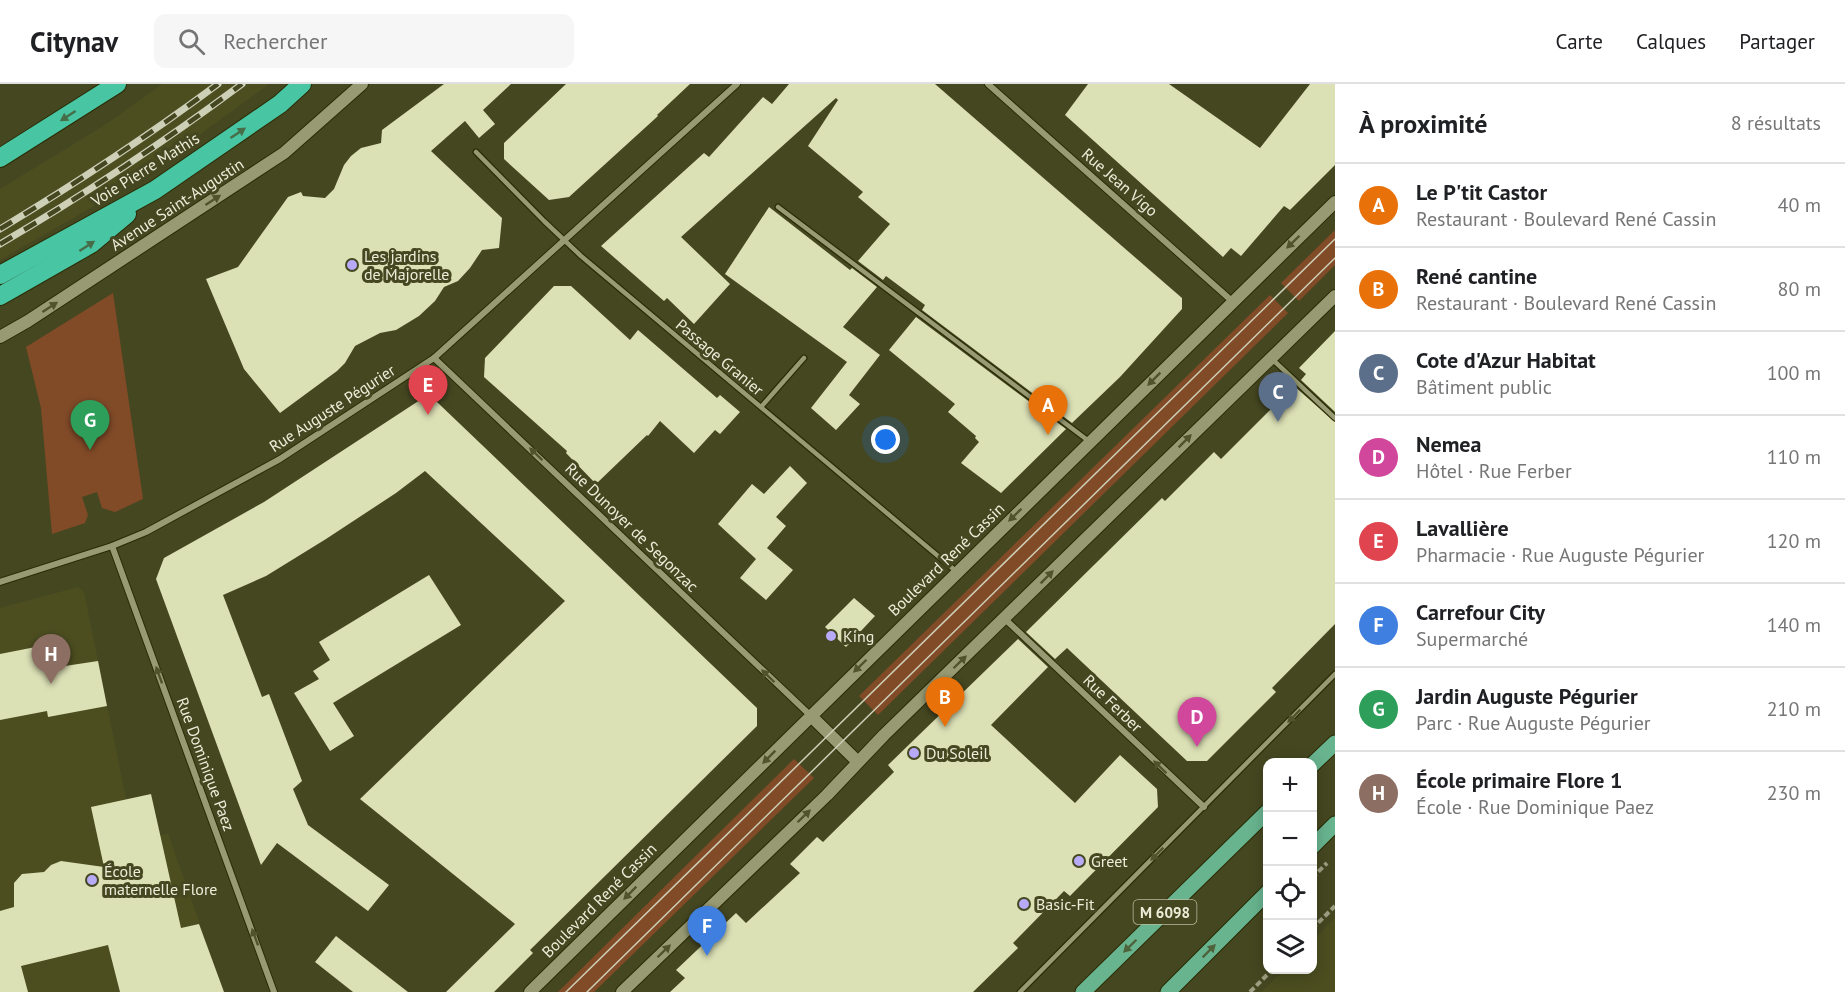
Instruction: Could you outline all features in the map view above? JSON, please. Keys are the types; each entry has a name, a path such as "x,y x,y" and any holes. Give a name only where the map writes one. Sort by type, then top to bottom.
{"highway":[{"path":"0,158 117,84"},
{"name":"Voie Pierre Mathis","path":"0,275 155,190 280,104 302,84"},
{"path":"0,296 92,244 155,190"}],"main road":[{"name":"Avenue Saint-Augustin","path":"0,337 284,153 362,84"},
{"name":"Boulevard René Cassin","path":"530,992 1335,202"},
{"path":"622,992 1335,296"},
{"path":"811,716 858,762"},
{"path":"1317,760 1335,743"},
{"name":"M 6098","path":"1083,992 1267,812"},
{"path":"1317,842 1335,824"},
{"path":"1168,992 1263,897"}],"street":[{"name":"Rue Auguste Pégurier","path":"0,582 112,546 146,532 280,459 434,358 737,84"},
{"name":"Rue Jean Vigo","path":"988,84 1232,301"},
{"name":"Rue Dunoyer de Segonzac","path":"434,358 811,716"},
{"name":"Rue Dominique Paez","path":"112,546 274,992"},
{"name":"Rue Ferber","path":"1005,619 1203,807"}],"lane":[{"name":"Passage Granier","path":"476,152 543,221 581,256 957,572"},
{"path":"778,207 1090,442"},
{"path":"1270,357 1335,418"},
{"path":"761,407 804,358"},
{"path":"1020,992 1335,674"}],"path":[{"path":"1317,873 1335,855"},
{"path":"1317,924 1335,906"},
{"path":"1250,992 1267,974"}],"shaded area":[{"path":"162,84 269,84 131,185 0,260 0,189 108,123"},
{"path":"1335,230 1335,265 1299,301 1281,283"},
{"path":"113,293 143,499 115,512 102,508 97,492 82,497 88,515 85,523 52,534 41,408 26,347"},
{"path":"1270,295 1288,313 878,715 859,696"},
{"path":"78,587 84,592 126,799 160,835 168,834 224,992 0,992 0,608"},
{"path":"794,759 814,778 594,992 558,992"},
{"path":"1335,918 1335,992 1261,992 1280,974 1317,974 1317,936"}],"building":[{"name":"Les jardins de Majorelle","path":"444,84 511,84 483,110 495,124 479,138 465,121 431,151 502,218 499,248 482,250 458,281 444,287 435,301 419,316 396,330 380,333 355,346 345,363 337,371 280,413 244,369 206,279 238,267 288,197 301,192 303,196 325,198 334,189 344,165 351,156 361,148 381,143 382,130"},
{"path":"566,84 690,84 569,197 549,200 504,159 504,143"},
{"path":"789,84 935,84 1182,298 1182,309 1120,377 1072,423 922,310 925,305 886,276 883,280 858,261 890,224 858,197 863,192 808,146 838,100 836,98 681,237 730,284 694,324 667,298 664,301 601,246 704,153 709,157 763,97 772,104"},
{"path":"1088,84 1169,84 1260,148 1310,84 1335,84 1335,165 1290,210 1284,206 1241,256 1231,248 1223,257 1065,115"},
{"path":"769,207 850,270 852,268 877,287 843,327 880,355 849,395 860,404 836,430 811,408 847,362 725,274"},
{"path":"554,286 571,286 630,340 638,330 717,398 720,395 740,412 720,434 715,430 694,453 660,421 648,436 596,484 566,453 567,451 484,377 485,358"},
{"path":"916,317 1066,429 1001,493 961,463 979,442 976,436 948,412 955,404 889,350"},
{"path":"1335,331 1335,412 1301,380 1306,374 1299,368"},
{"path":"1294,386 1335,422 1335,624 1272,688 1276,692 1207,761 1187,761 1067,648 1055,659 1026,632 1162,498 1165,501 1214,452 1221,459"},
{"path":"420,400 437,402 757,708 757,726 530,950 533,953 494,992 446,992 515,924 360,799 565,601 425,471 396,493 266,576 223,595 262,697 269,694 302,781 293,789 308,825 389,885 368,911 277,843 261,865 156,579 164,558 264,502"},
{"path":"790,466 807,483 776,517 786,526 767,548 793,570 766,600 740,578 756,559 718,524 752,484 764,494"},
{"path":"429,575 461,625 333,703 354,736 330,751 294,693 319,679 313,671 330,660 319,642"},
{"path":"854,598 875,616 846,647 825,627"},
{"path":"1018,639 1048,667 991,725 1075,803 1120,755 1157,789 1158,807 1070,896 1064,891 1013,943 1018,948 973,992 670,992 685,978 676,970 736,913 746,923 800,873 790,864 817,837 823,842 894,772 888,765"},
{"path":"61,642 65,666 98,661 107,706 48,717 47,711 0,720 0,654"},
{"name":"École maternelle Flore","path":"151,794 181,928 199,924 224,992 120,992 108,945 21,966 28,992 0,992 0,911 14,907 14,883 22,874 44,872 51,865 61,861 104,867 91,807"},
{"path":"336,936 408,992 353,992 315,962"}],"tram line":[{"path":"566,992 1335,239"},
{"path":"587,992 1335,258"}],"railway":[{"path":"0,229 111,159 218,84"},
{"path":"0,244 123,167 242,84"}],"place":[{"name":"Les jardins de Majorelle","path":"352,265"},
{"name":"Lavallière","path":"428,415"},
{"name":"Cote d'Azur Habitat","path":"1278,422"},
{"name":"Le P'tit Castor","path":"1048,435"},
{"name":"Jardin Auguste Pégurier","path":"90,450"},
{"name":"King","path":"831,636"},
{"name":"École primaire Flore 1","path":"51,684"},
{"name":"René cantine","path":"945,727"},
{"name":"Nemea","path":"1197,747"},
{"name":"Du Soleil","path":"914,753"},
{"name":"Greet","path":"1079,861"},
{"name":"École maternelle Flore","path":"92,880"},
{"name":"Basic-Fit","path":"1024,904"},
{"name":"Carrefour City","path":"707,956"}]}
